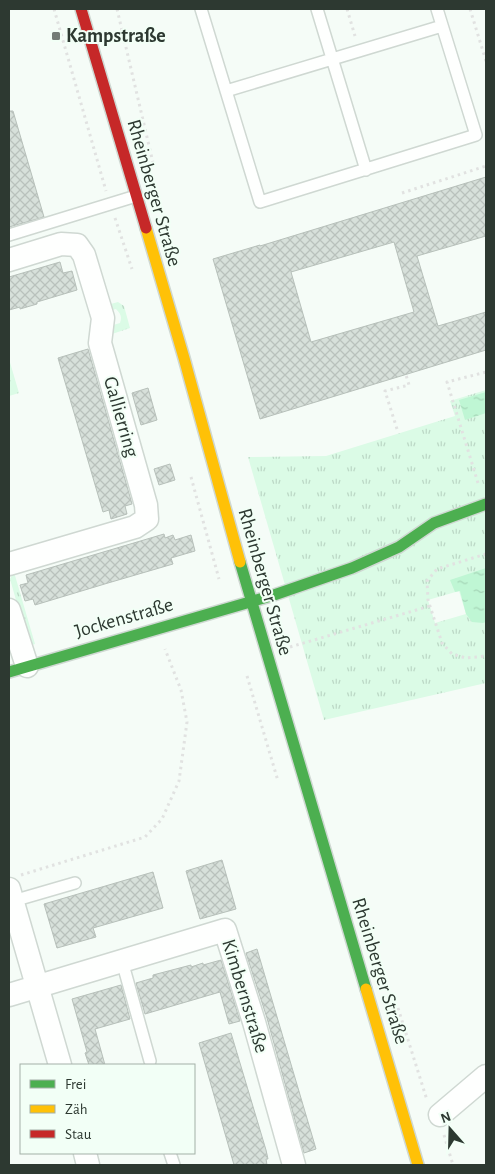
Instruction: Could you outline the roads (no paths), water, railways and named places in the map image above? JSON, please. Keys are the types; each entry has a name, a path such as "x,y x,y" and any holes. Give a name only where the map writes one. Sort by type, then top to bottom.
{"main road":[{"name":"Rheinberger Straße","path":"81,9 184,358 251,602 418,1165"},
{"name":"Jockenstraße","path":"18,669 251,602 352,568 399,547 434,523 485,504"}],"street":[{"name":"Gallierring","path":"9,260 62,244 77,245 84,255 103,318 100,343 146,505 147,519 135,527 9,564"},
{"path":"9,610 18,669"},
{"path":"12,889 60,1064"},
{"name":"Kimbernstraße","path":"9,995 225,930 254,1022 294,1165"},
{"path":"440,1115 486,1076"}],"lane":[{"path":"201,9 260,202 476,135 437,9"},
{"path":"317,9 366,170"},
{"path":"226,90 442,26"},
{"path":"9,235 136,196"},
{"path":"12,889 75,882"},
{"path":"122,961 150,1061"}],"water":[{"path":"486,392 486,413 465,420 459,400"},
{"path":"486,568 486,622 472,622 466,614 460,591 455,592 450,580"}],"place":[{"name":"Kampstraße","path":"56,36"}]}
